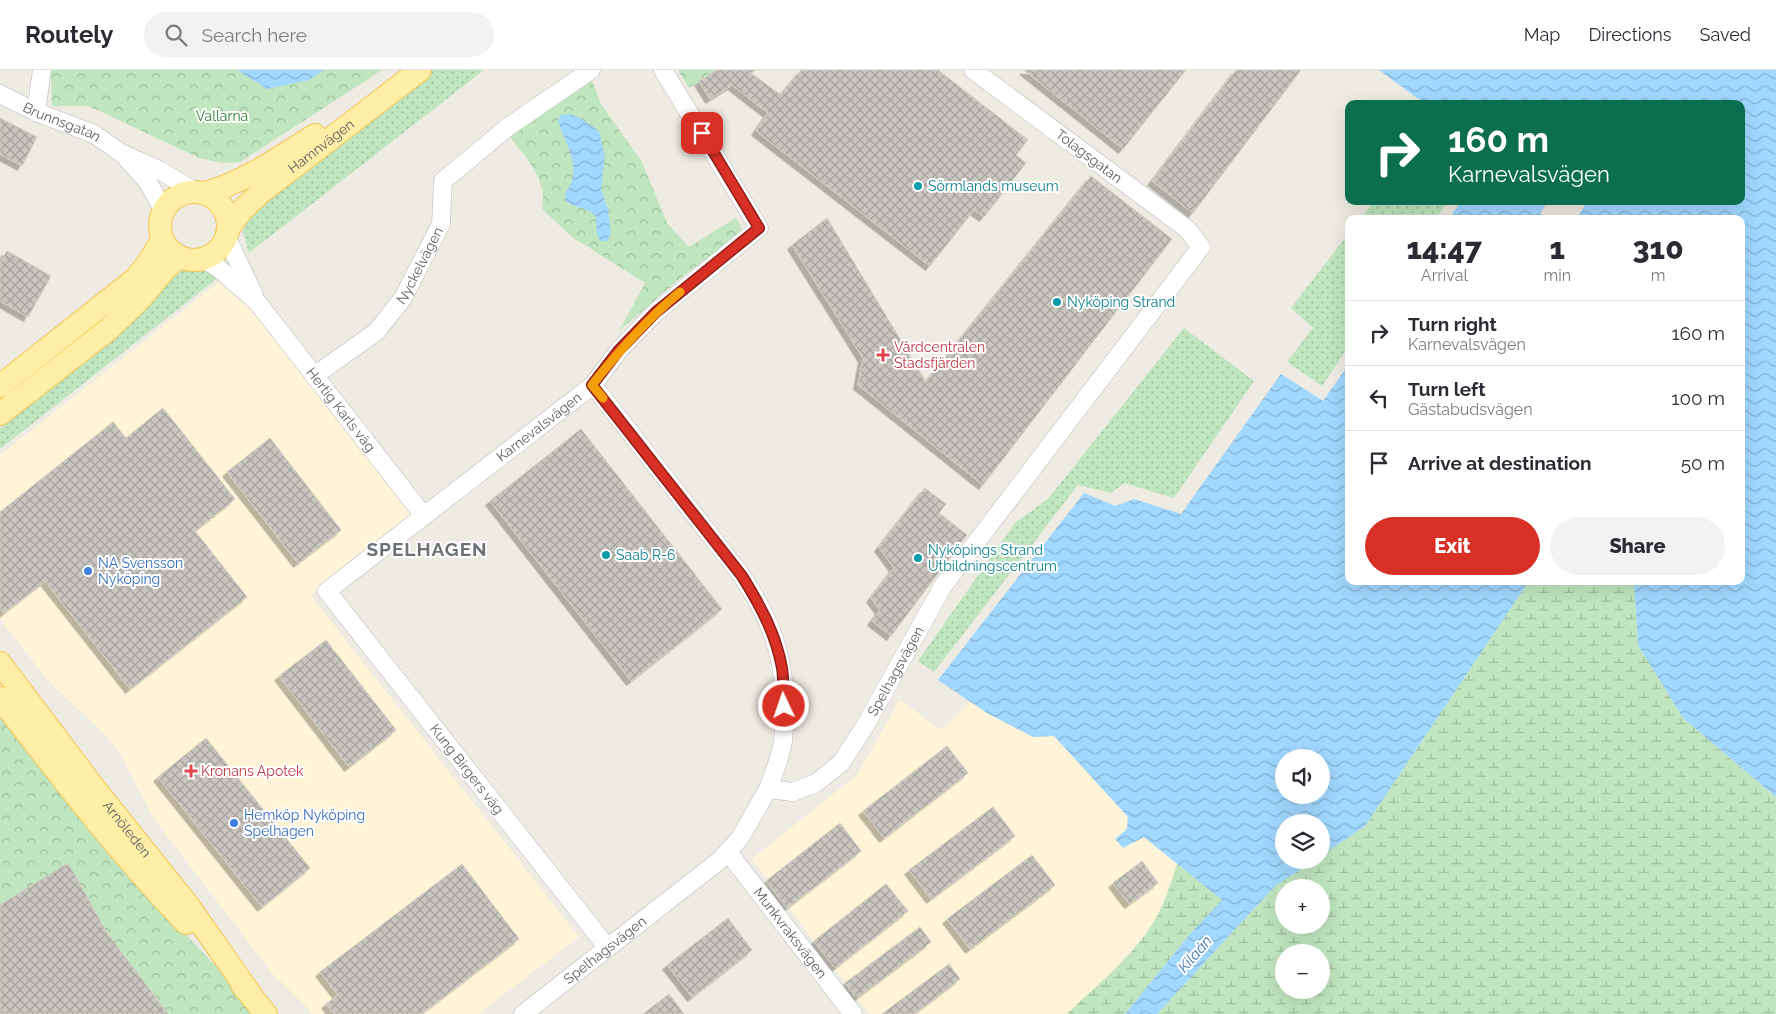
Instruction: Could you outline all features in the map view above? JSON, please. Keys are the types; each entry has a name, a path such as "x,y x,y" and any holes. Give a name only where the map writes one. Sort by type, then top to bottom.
{"main road":[{"name":"Hamnvägen","path":"200,192 222,188 246,177 327,128 405,70"},
{"name":"Hamnvägen","path":"228,233 240,212 260,193 420,70"},
{"path":"185,192 200,192 216,199 223,206 228,217 228,233 221,247 214,254 205,259 187,260 179,257 166,246 162,240 160,220 163,210 176,196 185,192"},
{"path":"0,386 135,279 148,264 162,240"},
{"path":"0,414 109,329 142,297 165,269 179,257"},
{"name":"Arnöleden","path":"0,663 92,785 188,905 251,996"},
{"name":"Arnöleden","path":"0,698 99,826 145,880 210,948 266,1014"}],"street":[{"path":"36,112 42,70"},
{"name":"Nyckelvägen","path":"314,376 376,332 403,298 441,224 443,181 508,127 591,70"},
{"name":"Karnevalsvägen","path":"327,591 592,385 619,350 656,312 759,228 663,70"},
{"name":"Tolagsgatan","path":"973,70 1187,229 1201,247"},
{"name":"Brunnsgatan","path":"0,94 36,112 94,134 121,153 161,171 200,192"},
{"name":"Brunnsgatan","path":"121,153 148,182 163,210"},
{"name":"Hertig Karls väg","path":"228,233 257,302"},
{"name":"Spelhagsvägen","path":"523,1014 728,852 740,838 768,789 793,792 816,783 841,763 944,586 1201,247"},
{"name":"Hertig Karls väg","path":"205,259 257,302 424,516"},
{"path":"592,385 742,576 763,610 773,635 782,668 784,706 783,743 768,789"},
{"name":"Kung Birgers väg","path":"327,591 607,947"},
{"name":"Munkvraksvägen","path":"728,852 853,1014"}],"shaded area":[{"path":"229,274 412,515 310,595 579,937 478,1014 312,1014 272,973 154,819 119,752 102,731 51,684 0,619 0,455"},
{"path":"900,700 941,730 970,701 987,713 1033,737 1054,736 1128,817 1123,848 1143,837 1177,864 1168,892 1156,918 1141,940 1067,1014 869,1014 752,859 857,775"}],"green space":[{"name":"Vallarna","path":"51,70 382,70 240,162 222,163 199,158 89,106 52,106"},
{"path":"429,70 484,70 249,253 243,232 247,214"},
{"path":"678,70 717,70 689,88"},
{"path":"592,80 601,104 642,162 667,223 689,247 736,218 744,233 684,275 619,331 645,283 572,237 542,209 542,189 535,170 510,137"},
{"path":"1371,205 1445,205 1439,215 1363,215"},
{"path":"1345,238 1345,352 1322,386 1287,362 1313,328 1291,308"},
{"path":"186,265 206,265 224,273 0,449 0,428 113,337 176,272"},
{"path":"1184,328 1254,381 1174,498 1124,483 1111,493 1078,485 934,672 918,661 1015,523 1048,499"},
{"path":"1526,585 1634,585 1638,645 1683,718 1776,797 1776,1014 1157,1014 1275,886 1275,934 1330,934 1330,879 1286,879 1301,869 1330,869 1330,850 1365,826"},
{"path":"0,709 136,882 228,979 257,1014 0,1014"},
{"path":"1177,864 1223,900 1190,934 1125,1014 1067,1014 1127,957 1148,931 1163,905"}],"water":[{"path":"237,70 324,70 309,80 267,89"},
{"path":"1379,70 1776,70 1776,797 1683,718 1638,645 1634,585 1745,585 1745,215 1579,215 1585,205 1745,205 1745,100 1420,100"},
{"path":"570,114 580,118 599,131 605,157 601,189 608,210 611,234 607,241 600,241 597,234 596,217 592,213 566,201 565,193 573,175 573,166 569,148 558,121 561,115"},
{"path":"1458,205 1546,205 1540,214 1542,215 1452,215"},
{"name":"Kilaån","path":"1345,370 1345,585 1526,585 1365,826 1330,850 1330,814 1275,814 1275,869 1301,869 1286,879 1275,879 1275,886 1157,1014 1125,1014 1190,934 1222,900 1144,837 1123,848 1115,839 1127,829 1128,817 1054,736 1033,737 987,713 938,680 1084,493 1115,506 1134,499 1181,514 1281,374 1323,401"}],"building":[{"name":"Sörmlands museum","path":"717,70 756,70 751,73 781,95 801,70 938,70 1028,140 1016,155 1026,163 984,217 974,210 930,266 756,131 768,113 732,85 710,99 699,81"},
{"path":"1024,70 1186,70 1123,149"},
{"path":"1236,70 1301,70 1193,213 1152,181"},
{"path":"0,118 37,137 22,166 0,154"},
{"name":"Nyköping Strand","path":"1091,176 1172,239 983,485 858,385 863,358 792,245 827,218 926,382"},
{"path":"7,251 51,276 28,317 0,301 0,263"},
{"path":"163,408 235,499 195,531 247,597 130,689 45,581 4,613 0,609 0,512 113,422 126,438"},
{"name":"Saab R-6","path":"581,429 722,609 631,681 490,501"},
{"path":"270,438 341,530 298,563 227,472"},
{"name":"Nyköpings Strand Utbildningscentrum","path":"925,488 946,504 939,513 967,535 891,636 872,621 880,610 871,598 894,568 879,547"},
{"path":"326,640 396,730 349,767 279,676"},
{"name":"Hemköp Nyköping Spelhagen","path":"206,738 310,868 262,907 158,777"},
{"path":"947,746 968,773 884,838 863,811"},
{"path":"993,807 1015,836 931,899 909,870"},
{"path":"840,823 861,851 787,908 766,881"},
{"path":"1032,855 1055,885 970,949 947,919"},
{"path":"1142,861 1158,883 1129,904 1113,883"},
{"path":"68,863 107,933 168,1014 0,1014 0,905"},
{"path":"462,864 519,939 421,1014 334,1014 326,1004 338,995 320,972"},
{"path":"886,884 908,911 835,968 814,941"},
{"path":"728,918 752,950 692,997 667,965"},
{"path":"920,927 931,942 857,998 845,983"},
{"path":"949,964 960,979 914,1014 882,1014"},
{"path":"669,994 684,1014 643,1014"}],"slow traffic":[{"path":"603,398 592,385 619,350 656,312 680,292"}],"place":[{"name":"Sörmlands museum","path":"918,186"},
{"name":"Nyköping Strand","path":"1057,302"},
{"name":"Vårdcentralen Stadsfjärden","path":"883,355"},
{"name":"Saab R-6","path":"606,555"},
{"name":"Nyköpings Strand Utbildningscentrum","path":"918,558"},
{"name":"NA Svensson Nyköping","path":"88,571"},
{"name":"Kronans Apotek","path":"191,771"},
{"name":"Hemköp Nyköping Spelhagen","path":"234,823"}],"district":[{"name":"SPELHAGEN","path":"427,549"}],"route":[{"path":"702,133 759,228 656,312 619,350 592,385 742,576 763,610 773,635 782,668 784,706"}]}
